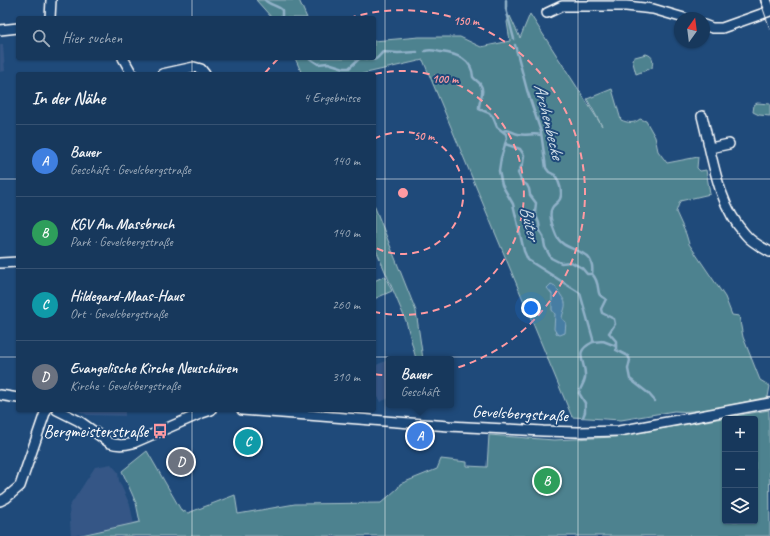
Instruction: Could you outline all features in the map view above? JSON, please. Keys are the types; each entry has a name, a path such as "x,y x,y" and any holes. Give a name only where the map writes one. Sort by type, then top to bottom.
{"street":[{"path":"50,16 51,0"},
{"path":"710,28 722,28 770,11 766,0"},
{"path":"547,13 562,6 626,6 653,9 674,15"},
{"path":"0,30 16,28"},
{"path":"124,60 131,72"},
{"path":"171,72 194,67 201,69 203,72"},
{"path":"702,116 718,185 724,202 732,217 746,235 770,252"},
{"path":"710,148 729,144"},
{"path":"0,263 16,262"},
{"path":"0,396 16,398"},
{"name":"Gevelsbergstraße","path":"268,412 449,426 543,432 578,432 619,431 770,403"},
{"path":"0,501 20,486 45,412"},
{"path":"61,412 79,421 115,445 133,443 206,412"}],"shaded area":[{"path":"0,44 3,44 5,71 0,72"},
{"path":"551,284 555,286 565,303 562,319 566,322 565,333 560,335 557,334 554,329 555,314 552,310 552,294 547,288"},
{"path":"386,361 386,399 380,402 376,393 376,365"},
{"path":"81,412 125,412 125,416 87,415"},
{"path":"111,464 118,472 119,481 130,505 134,524 71,536 69,507 95,467"}],"green space":[{"path":"256,0 299,0 306,16 270,16"},
{"path":"530,14 602,126 587,99 612,89 621,120 626,122 635,122 640,119 646,121 655,137 658,151 667,163 698,157 697,168 700,171 706,170 710,194 680,201 676,212 689,244 725,297 732,315 739,316 743,337 760,380 770,386 768,397 696,411 674,411 621,420 572,417 423,60 371,72 301,72 296,60 376,60 376,41 419,37 460,37 481,47 510,41 507,22 510,16 520,38"},
{"path":"646,54 652,57 652,68 636,74 632,59"},
{"path":"757,103 770,104 770,116 759,115 753,112 754,105"},
{"path":"376,210 416,311 423,356 415,356 406,321 376,250"},
{"path":"385,276 392,291 376,298 376,280"},
{"path":"769,410 770,536 77,536 140,522 136,503 122,471 147,451 181,510 188,513 235,495 238,514 295,504 381,503 398,488 400,484 437,469 441,459 467,462 467,466 487,467 489,435 554,440 614,437 722,418 722,524 758,524 758,416 735,416"}],"waterway":[{"name":"Büter","path":"265,0 282,10 282,16"},
{"name":"Archenbecke","path":"506,0 506,9 514,39"},
{"name":"Archenbecke","path":"515,45 527,90 541,132 546,168 549,172 555,175 560,187 560,199 551,211 551,222 556,235 560,241 589,258 592,265 592,274 595,277 599,294 606,299 601,309 602,313 614,319 615,324 609,333 616,341 616,350 628,356 630,360 628,369 630,379 648,393 655,401"},
{"name":"Büter","path":"425,51 433,50 453,54 463,58 470,66 473,77 482,87 479,109 489,113 493,117 497,127 506,134 507,138 499,171 502,185 513,204 524,251 528,260 580,293 593,339 593,342 586,346 581,354 585,372 584,382 579,393 585,403 585,412 583,417"},
{"name":"Büter","path":"376,59 383,52 417,52"},
{"name":"Büter","path":"312,60 318,64 328,63 344,68 349,68 358,60"},
{"path":"503,131 509,130 521,135 541,135"},
{"path":"505,144 520,149 524,155 523,163 518,173 522,182 527,185 530,195 536,203 535,213 545,247 551,258 561,263 571,262 582,268 587,274 592,274"},
{"path":"593,342 603,341 616,346"}],"tram line":[{"path":"760,0 770,29"}],"place":[{"name":"Bergmeisterstraße","path":"160,431"},
{"name":"Bauer","path":"420,436"},
{"name":"Hildegard-Maas-Haus","path":"248,442"},
{"name":"Evangelische Kirche Neuschüren","path":"181,462"},
{"name":"KGV Am Massbruch","path":"547,481"}]}
